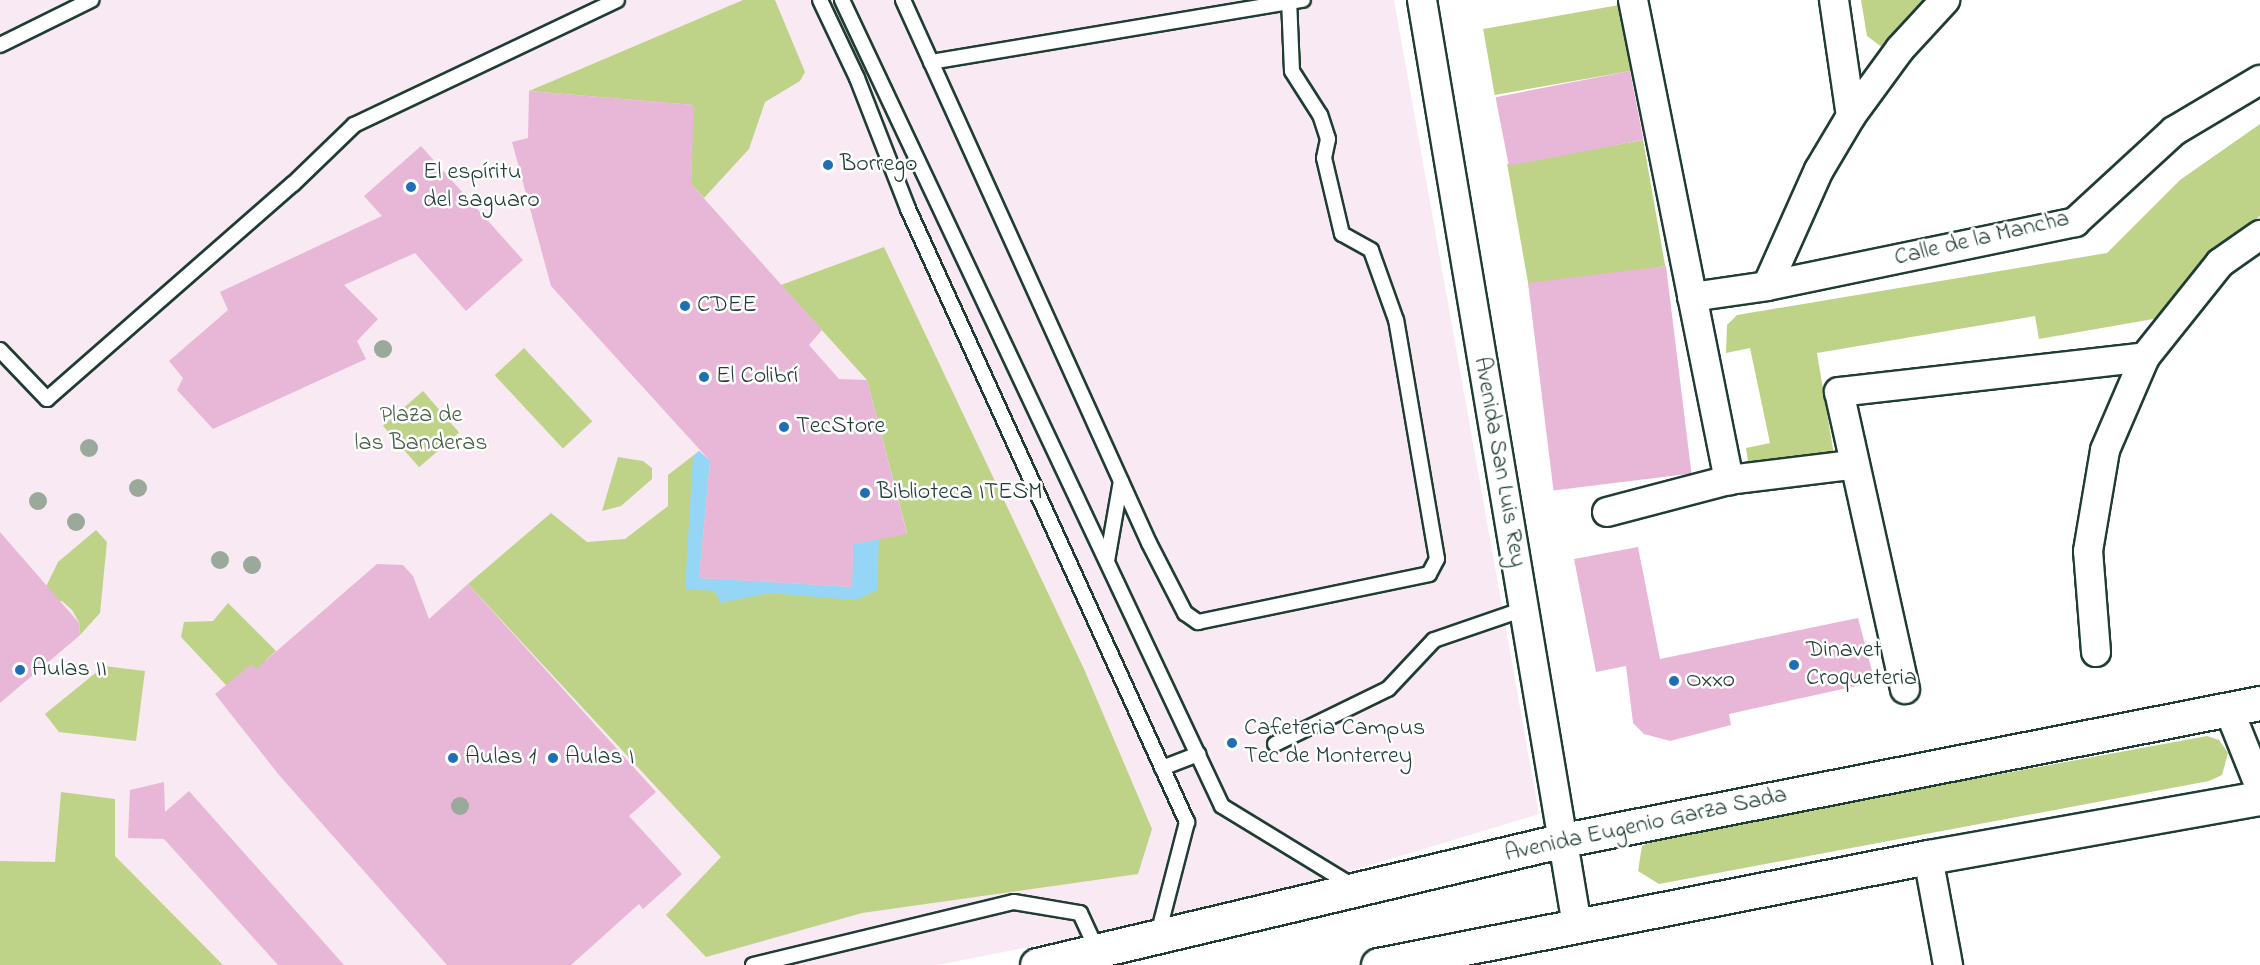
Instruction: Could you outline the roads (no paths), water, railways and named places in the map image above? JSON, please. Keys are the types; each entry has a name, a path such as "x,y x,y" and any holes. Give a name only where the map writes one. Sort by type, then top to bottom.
{"street":[{"name":"Avenida San Luis Rey","path":"1422,0 1577,924"},
{"path":"1633,0 1729,480"},
{"path":"1834,0 1851,116"},
{"path":"1767,286 1809,189 1851,116 1900,50 1945,0"},
{"name":"Calle de la Mancha","path":"1692,297 1767,286 2075,222 2174,131 2260,80"},
{"path":"2096,652 2088,550 2105,450 2145,357 2220,263 2260,235"},
{"path":"1905,689 1852,465 1839,392 2145,357"},
{"path":"1607,512 1729,480 1852,465"},
{"path":"2245,706 2260,787"},
{"name":"Avenida Eugenio Garza Sada","path":"1037,965 1564,840 2245,706"},
{"path":"1378,965 1442,959 1577,924 1928,857 2260,798"},
{"path":"1928,857 1948,965"}],"lane":[{"path":"0,45 91,0"},
{"path":"0,350 47,399 293,184 354,124 421,89 617,0"},
{"path":"820,0 857,78 908,210 1187,822 1157,936"},
{"path":"842,0 1222,806 1233,816 1357,889"},
{"path":"903,0 1121,480 1185,613 1198,622 1429,574 1437,559 1395,320 1371,250 1342,234 1324,158 1328,139 1320,115 1292,71 1289,1"},
{"path":"931,63 1303,0"},
{"path":"1107,561 1121,480"},
{"path":"1275,744 1388,688 1434,640 1524,609"},
{"path":"1162,768 1198,754"},
{"path":"753,965 1014,902 1080,913 1097,950"}],"water":[{"path":"699,451 710,461 699,578 852,587 853,544 879,539 877,590 856,600 769,593 721,603 714,591 685,589 693,456"}],"place":[{"name":"Borrego","path":"828,165"},
{"name":"El espíritu del saguaro","path":"411,187"},
{"name":"CDEE","path":"685,306"},
{"name":"El Colibrí","path":"704,377"},
{"name":"TecStore","path":"784,427"},
{"name":"Biblioteca ITESM","path":"865,493"},
{"name":"Dinavet Croqueteria","path":"1794,665"},
{"name":"Aulas II","path":"20,670"},
{"name":"Oxxo","path":"1674,681"},
{"name":"Cafeteria Campus Tec de Monterrey","path":"1232,743"},
{"name":"Aulas 1","path":"453,758"},
{"name":"Aulas I","path":"553,758"}],"park label":[{"name":"Plaza de las Banderas","path":"421,430"}]}
